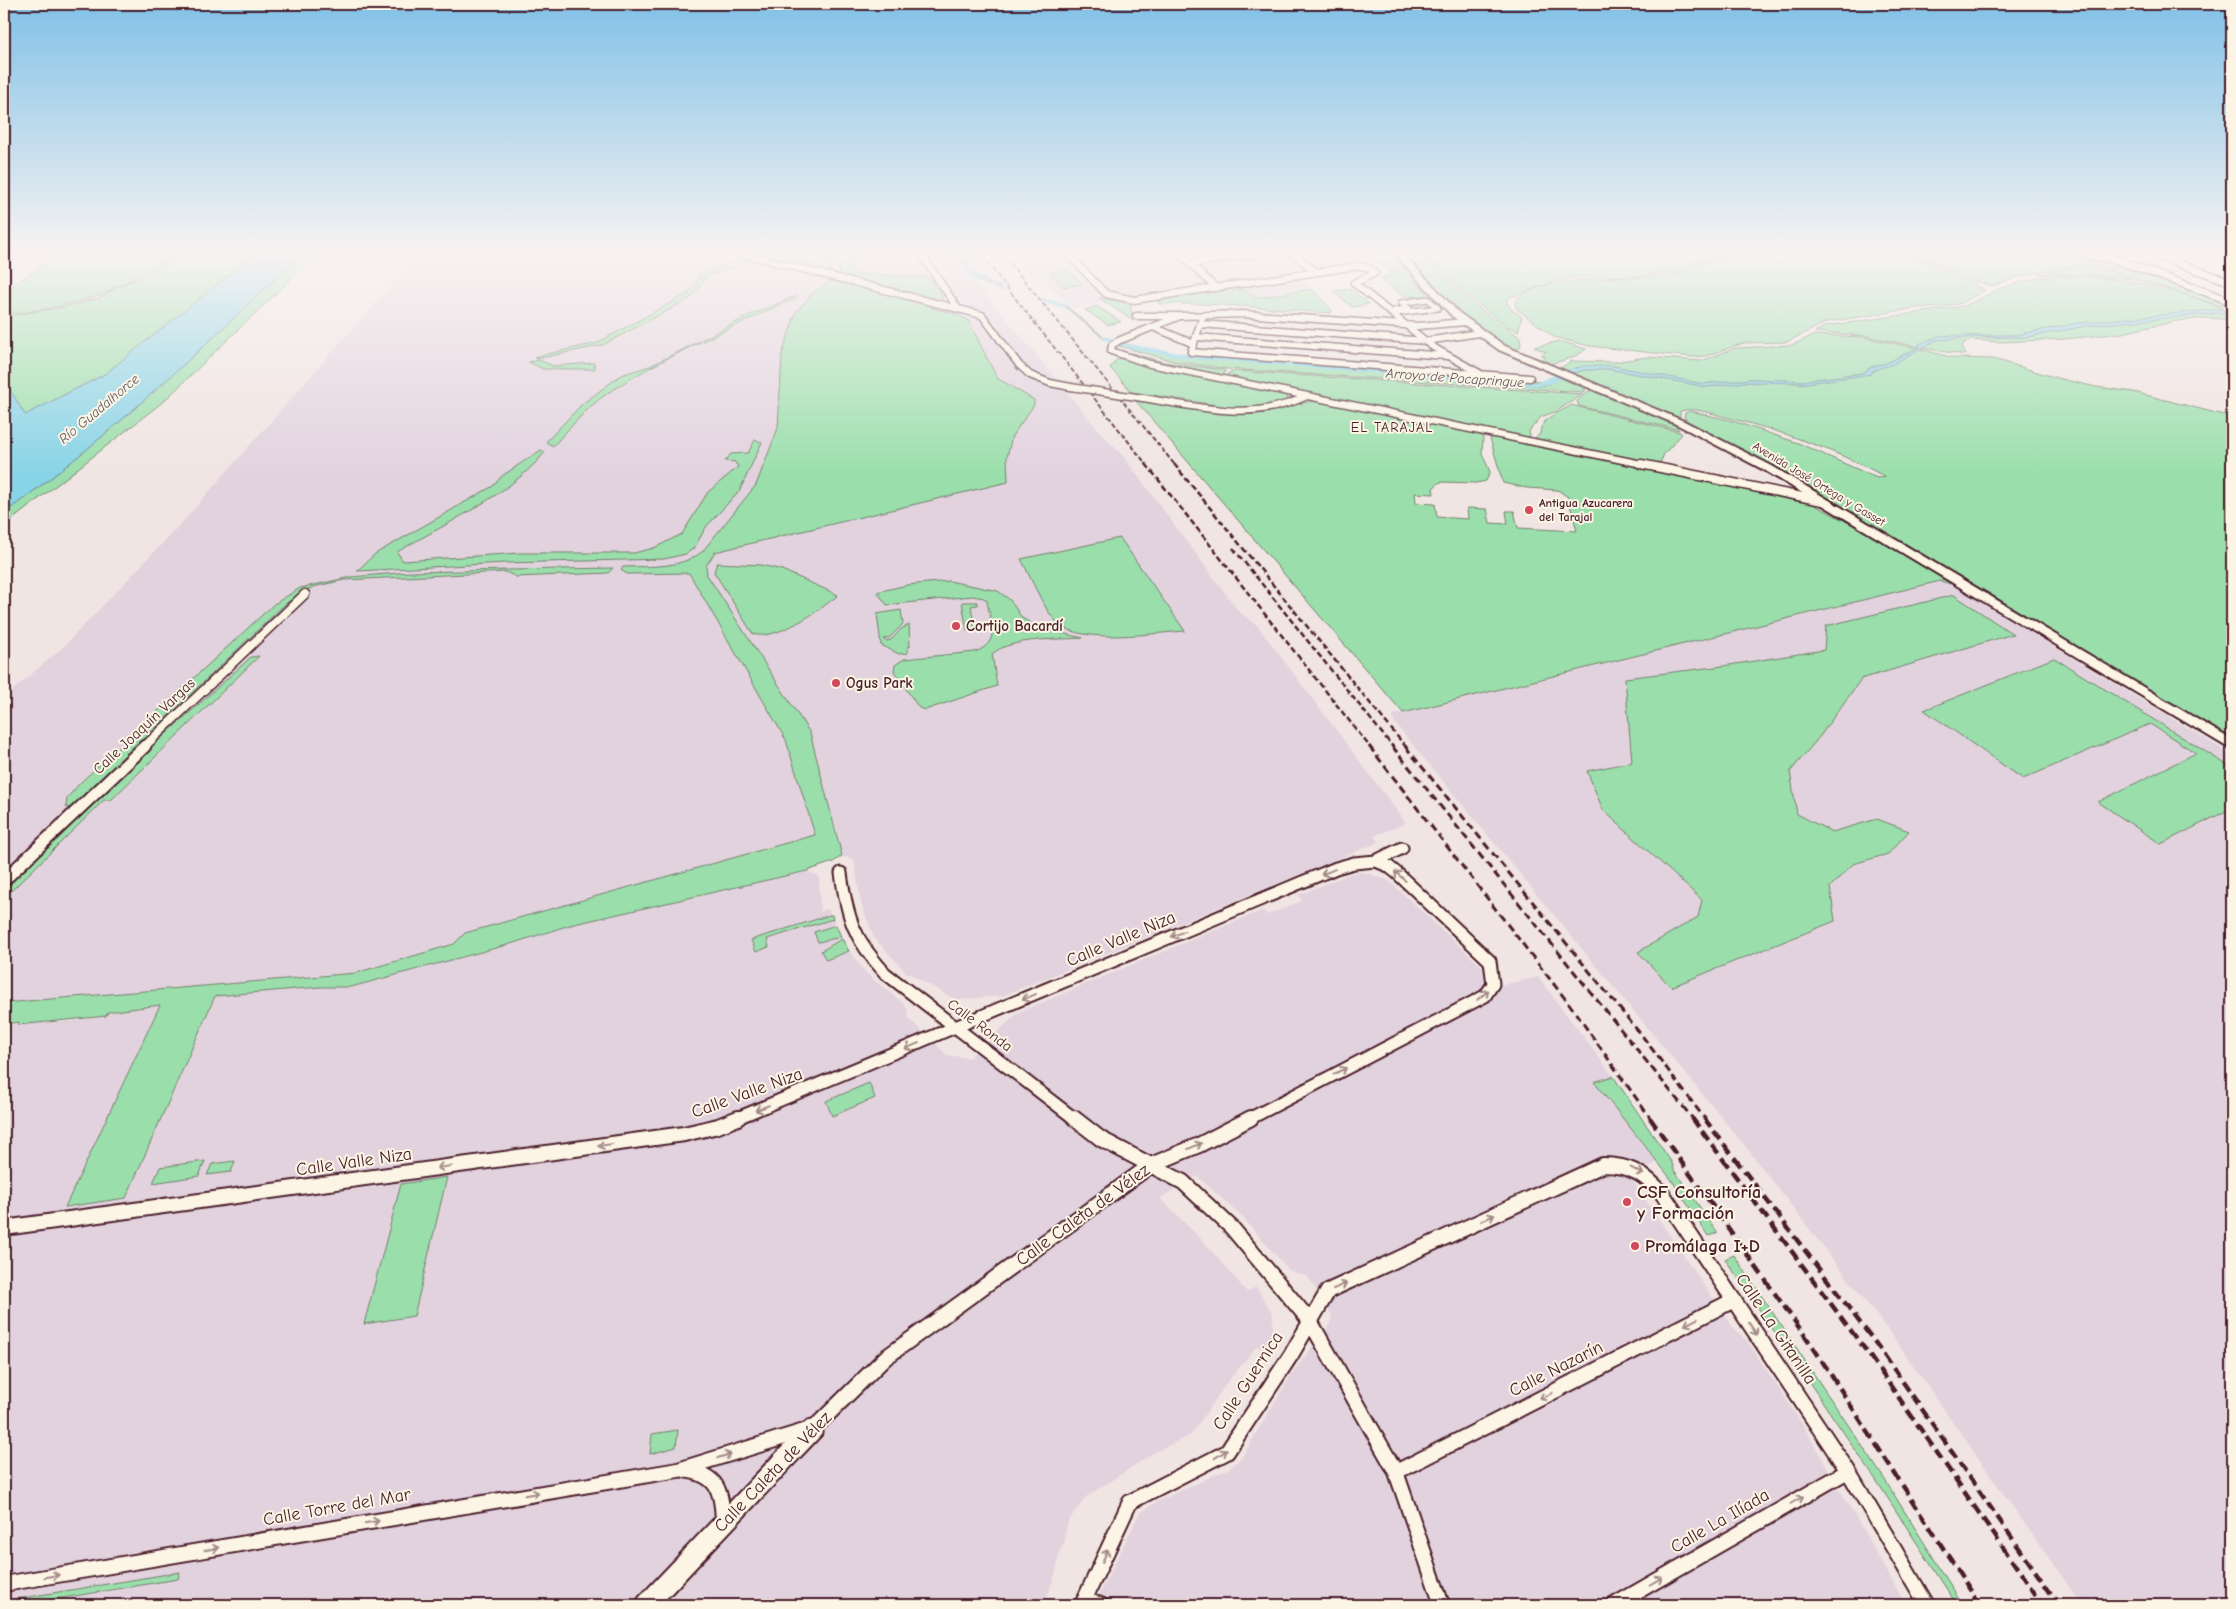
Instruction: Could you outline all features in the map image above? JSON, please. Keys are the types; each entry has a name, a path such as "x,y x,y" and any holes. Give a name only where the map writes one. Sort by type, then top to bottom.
{"main road":[{"name":"Avenida José Ortega y Gasset","path":"1470,326 1515,354 1713,438 2232,746"}],"street":[{"path":"990,326 1024,370 1050,383 1143,398 1255,412 1277,409 1305,396"},
{"path":"1144,326 1195,341 1308,346 1449,356"},
{"path":"1155,326 1115,343 1111,351 1128,358 1305,396 1822,501"},
{"path":"1199,326 1191,352 1530,378"},
{"path":"1229,326 1426,341 1479,333"},
{"path":"1307,361 1311,326"},
{"path":"1408,326 1426,341 1481,374"},
{"name":"Calle Joaquín Vargas","path":"4,880 305,594"},
{"name":"Calle Valle Niza","path":"4,1228 684,1134 718,1126 957,1028 1336,868 1354,863 1376,861 1402,848"},
{"name":"Calle Caleta de Vélez","path":"646,1605 814,1428 885,1358 1150,1165 1199,1145 1485,996 1493,984 1490,961 1398,874 1388,866 1376,861"},
{"name":"Calle Ronda","path":"841,873 846,911 866,952 909,993 1101,1139 1183,1182 1232,1228 1310,1321 1396,1472 1442,1605"},
{"name":"Calle La Gitanilla","path":"1310,1321 1328,1291 1603,1165 1623,1164 1642,1172 1662,1193 1848,1471 1926,1605"},
{"name":"Calle Nazarín","path":"1396,1472 1734,1300"},
{"name":"Calle Guernica","path":"1083,1602 1130,1502 1227,1452 1291,1355 1310,1321"},
{"name":"Calle Torre del Mar","path":"4,1584 678,1470 814,1428"},
{"name":"Calle Torre del Mar","path":"678,1470 700,1472 713,1480 723,1506 722,1524"},
{"name":"Calle La Ilíada","path":"1614,1605 1848,1471"},
{"path":"1083,1602 1101,1605"}],"shaded area":[{"path":"355,326 1012,326 1102,434 1123,456 1240,613 1257,625 1406,823 1374,836 1379,842 1002,996 956,1000 906,972 874,938 861,903 854,859 842,856 815,835 465,933 454,944 356,973 4,1003 4,698 64,646 177,528"},
{"path":"1940,581 1951,584 2232,755 2232,1605 2082,1605 1891,1334 1742,1142 1394,722 1393,715"},
{"path":"807,871 819,876 820,911 828,909 849,951 867,974 904,1004 909,1019 947,1055 969,1058 1019,1012 1263,910 1267,915 1302,901 1298,895 1352,873 1364,872 1388,880 1502,985 1538,977 1613,1076 1595,1082 1657,1162 1632,1180 1735,1330 1748,1342 1803,1425 1906,1605 1094,1605 1139,1514 1156,1502 1230,1468 1242,1457 1291,1375 1330,1324 1332,1315 1308,1277 1289,1270 1242,1217 1197,1176 1160,1198 1205,1243 1247,1292 1256,1287 1273,1314 1273,1336 1265,1352 1257,1346 1226,1384 1191,1435 1155,1452 1086,1497 1068,1522 1064,1538 1066,1540 1061,1547 1055,1575 1044,1605 4,1605 4,1024 62,1022 106,1016 108,1012 215,996 320,987 351,987 507,945 570,925"}],"green space":[{"path":"4,326 165,326 105,374 25,415 4,380"},
{"path":"225,326 242,326 164,401 4,526 4,513 83,452 196,354"},
{"path":"628,326 638,326 603,345 536,359 534,357 597,343"},
{"path":"728,326 734,326 628,380 593,405 553,446 546,442 581,405 621,375 650,366"},
{"path":"791,326 971,326 997,378 1034,400 1034,405 1012,436 1007,457 1008,482 715,552 706,566 707,575 810,733 842,856 833,862 807,871 570,925 507,945 351,987 320,987 215,996 126,1198 65,1207 160,1005 108,1012 106,1016 18,1025 19,1022 4,1024 4,1003 356,973 454,944 465,933 815,835 786,740 689,573 627,574 621,570 623,567 674,564 702,552 756,485 778,428 782,354"},
{"path":"1476,326 1503,326 1520,337 1521,346 1515,350"},
{"path":"1509,326 1519,326 1518,331"},
{"path":"1540,326 1819,326 1787,342 1744,343 1705,356 1692,357 1589,346 1554,337"},
{"path":"1826,326 2063,326 2016,335 1939,336 1920,344 1919,347 1866,336 1815,332"},
{"path":"2085,326 2154,326 2122,333 2065,339 2001,342 1971,340 1965,342 1962,347 1966,355 1922,348 1936,340 1950,338 2027,337"},
{"path":"1814,335 1863,337 1917,348 1887,363 1871,367 1863,373 1803,381 1751,379 1703,384 1613,366 1575,368 1562,372 1558,370 1571,361 1614,362 1647,357 1701,361 1736,348 1792,345"},
{"path":"1560,341 1586,349 1574,356 1550,364 1539,360 1546,357 1541,355 1546,352 1534,347"},
{"path":"1116,345 1196,358 1436,377 1483,384 1541,386 1561,378 1585,389 1585,392 1227,369 1173,361"},
{"path":"1920,349 1954,358 1994,359 2057,378 2096,387 2134,392 2232,417 2232,740 1754,456 1688,422 1684,417 1685,413 1690,411 1733,421 1798,443 1877,478 1886,477 1847,458 1787,435 1746,422 1697,410 1680,411 1680,419 1568,374 1585,370 1609,369 1707,387 1745,382 1806,383 1870,374"},
{"path":"1124,353 1132,353 1164,362 1225,370 1223,377 1137,359"},
{"path":"1193,355 1481,377 1495,380 1526,379 1541,382 1482,382 1437,375"},
{"path":"1118,358 1280,393 1287,396 1289,400 1274,406 1253,409 1132,392 1110,368"},
{"path":"539,360 553,366 594,363 595,369 543,369 529,362"},
{"path":"1236,371 1583,394 1557,411 1541,417 1529,431 1530,437 1526,438 1228,377 1227,374"},
{"path":"1590,390 1673,423 1679,430 1579,406 1577,401"},
{"path":"1136,401 1232,414 1247,414 1270,412 1312,401 1319,401 1476,433 1483,437 1482,453 1490,472 1486,481 1476,483 1440,482 1433,488 1434,494 1415,493 1416,503 1435,504 1437,517 1468,519 1467,508 1487,509 1490,523 1508,524 1506,511 1514,511 1518,528 1577,531 1568,497 1558,490 1527,488 1503,483 1490,438 1809,502 1868,533 1951,584 1940,581 1403,713"},
{"path":"1571,405 1682,434 1664,454 1659,465 1531,441 1540,434 1541,428 1547,419"},
{"path":"755,440 762,442 740,490 706,527 694,548 686,554 664,559 504,563 357,571 375,554 493,486 502,476 541,450 545,452 531,467 496,495 397,552 403,561 520,553 634,553 654,548 682,534 708,492 738,467 735,462 725,461 731,454 748,453"},
{"path":"1120,538 1185,631 1102,636 1071,631 1060,625 1049,612 1021,559"},
{"path":"717,563 761,565 782,570 838,595 810,616 785,629 762,635 753,634 714,572"},
{"path":"613,568 608,573 516,577 506,572 344,580 313,587 284,605 72,808 66,807 67,798 80,783 274,604 300,588 351,577 410,572"},
{"path":"949,581 998,591 1010,600 1022,618 1039,628 1083,638 1035,640 1001,649 992,654 997,686 925,710 919,708 894,671 895,665 904,659 975,652 983,648 991,638 992,631 987,601 984,598 972,596 887,605 877,592 907,585"},
{"path":"1954,595 2013,634 1861,679 1820,736 1790,772 1797,814 1832,832 1877,819 1909,831 1888,854 1853,864 1830,887 1835,921 1671,987 1638,952 1698,917 1702,900 1603,810 1587,771 1632,762 1625,678 1723,666 1824,650 1826,626"},
{"path":"962,602 977,602 978,605 971,606 975,630 967,631"},
{"path":"901,610 903,624 889,638 884,639 885,641 891,640 901,629 909,625 910,647 907,647 908,653 899,654 881,645 877,614"},
{"path":"259,656 111,800 104,800 4,898 4,888 125,771 251,657"},
{"path":"2054,658 2232,768 2232,808 2161,844 2098,802 2196,753 2150,724 2023,779 1924,710"},
{"path":"832,915 833,919 767,939 769,947 756,952 751,940"},
{"path":"836,925 841,937 818,942 814,932"},
{"path":"842,939 849,951 826,960 821,951"},
{"path":"1613,1076 1672,1163 1674,1170 1718,1233 1708,1236 1671,1179 1594,1082"},
{"path":"869,1083 875,1098 832,1116 826,1101"},
{"path":"205,1161 199,1176 153,1183 160,1167"},
{"path":"235,1161 231,1172 207,1175 212,1164"},
{"path":"447,1177 414,1316 364,1324 401,1184"},
{"path":"1734,1255 1883,1477 1963,1605 1957,1605 1878,1483 1725,1259"},
{"path":"678,1430 676,1447 650,1454 652,1434"},
{"path":"180,1572 178,1579 20,1605 4,1605 4,1601"}],"water":[{"name":"Río Guadalhorce","path":"165,326 225,326 121,420 4,513 4,380 25,415 105,374"},
{"path":"2063,326 2085,326 2027,337 1977,337 1936,340 1891,365 1873,370 1871,374 1806,383 1745,382 1707,387 1609,369 1585,370 1570,374 1562,372 1584,366 1613,366 1703,384 1751,379 1803,381 1863,373 1871,367 1887,363 1920,347 1919,344 1939,336 2016,335"}],"waterway":[{"name":"Arroyo de Pocapringue","path":"1089,326 1104,338"},
{"name":"Arroyo de Pocapringue","path":"1104,338 1132,347 1193,357 1437,376 1482,383 1538,384 1548,382 1575,370"}],"railway":[{"path":"1037,326 1147,465"},
{"path":"1061,326 1175,465"},
{"path":"1146,464 1370,747"},
{"path":"1174,464 1406,747"},
{"path":"1233,548 1393,747"},
{"path":"1369,746 1570,1005 1651,1119"},
{"path":"1392,746 1693,1119"},
{"path":"1405,746 1643,1037 1705,1119"},
{"path":"1650,1118 1813,1347 1980,1605"},
{"path":"1692,1118 1867,1352 2043,1605"},
{"path":"1704,1118 1877,1345 2059,1605"}],"place":[{"name":"Antigua Azucarera del Tarajal","path":"1529,510"},
{"name":"Cortijo Bacardí","path":"956,626"},
{"name":"Ogus Park","path":"836,683"},
{"name":"CSF Consultoría y Formación","path":"1627,1202"},
{"name":"Promálaga I+D","path":"1635,1246"}],"district":[{"name":"EL TARAJAL","path":"1392,427"}]}
